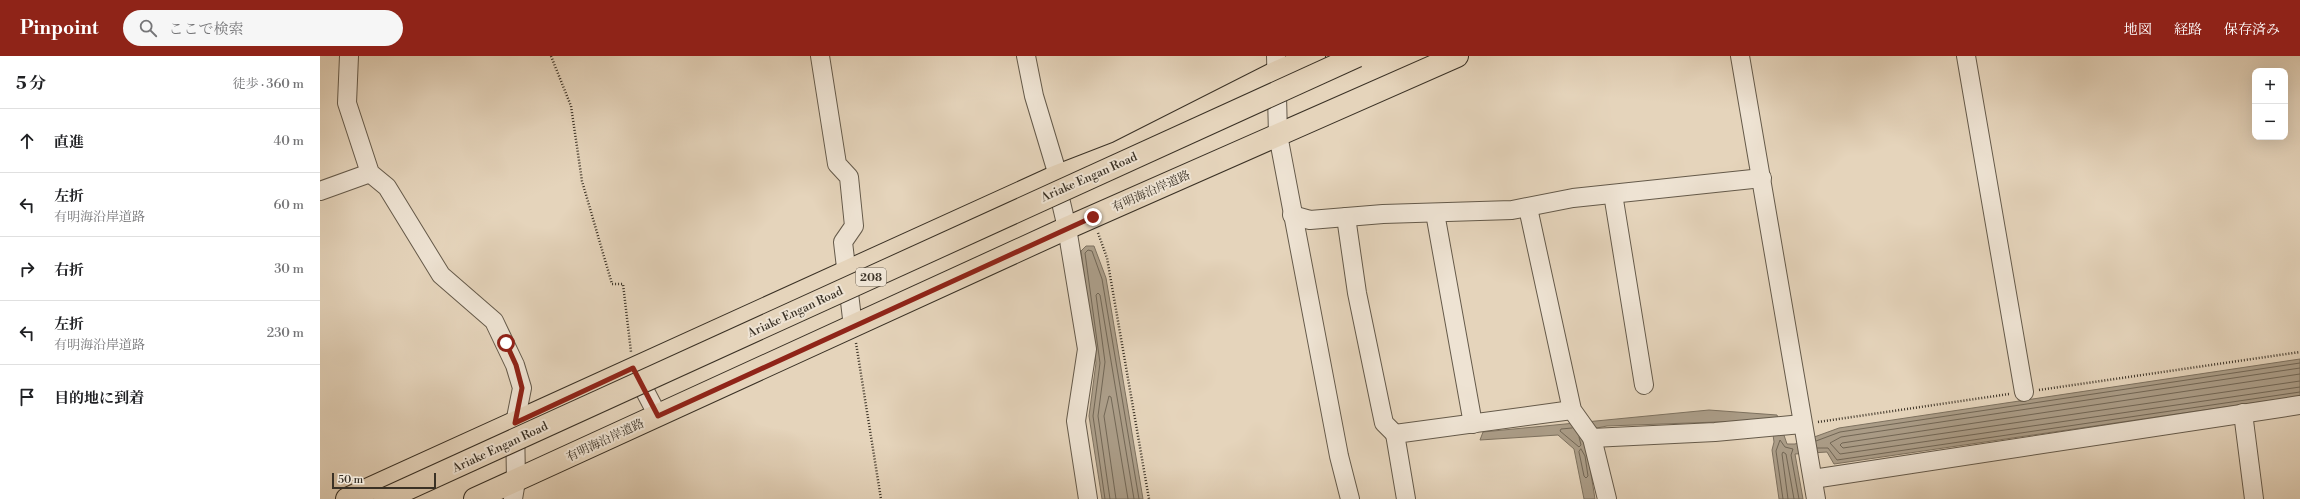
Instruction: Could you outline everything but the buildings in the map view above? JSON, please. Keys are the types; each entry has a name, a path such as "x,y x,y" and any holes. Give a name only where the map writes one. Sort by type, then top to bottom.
{"main road":[{"path":"347,499 1055,177 1117,153 1277,64 1314,56"},
{"name":"Ariake Engan Road","path":"385,499 1357,56"},
{"name":"有明海沿岸道路","path":"475,499 514,490 658,416 1067,228 1457,56"}],"street":[{"path":"349,56 346,103 370,173 387,187 441,275 494,321 516,365 522,388 515,423 514,490"},
{"path":"820,56 838,164 849,177 854,226 843,242 848,271 853,327"},
{"path":"1026,56 1034,96 1056,169 1055,177 1067,228 1087,349 1076,421 1088,499"},
{"path":"1740,56 1816,499"},
{"path":"1966,56 2024,392"},
{"path":"1277,64 1278,134 1292,215 1313,315 1339,456 1350,499"},
{"path":"320,191 370,173"},
{"path":"1292,215 1310,220 1528,208 1573,198 1762,178"},
{"path":"1613,194 1644,385"},
{"path":"1528,208 1572,410 1592,438 1606,499"},
{"path":"1435,213 1474,424"},
{"path":"1346,217 1357,293 1384,423 1395,434 1406,499"},
{"path":"633,368 658,416"},
{"path":"1813,479 2300,405"},
{"path":"1395,434 1572,410"},
{"path":"2243,413 2254,499"},
{"path":"1592,438 1715,432 1802,424"}],"path":[{"path":"551,56 571,106 582,181 612,284 623,284 633,368"},
{"path":"1093,217 1107,258 1149,499"},
{"path":"853,327 881,499"},
{"path":"1802,424 2300,352"}],"water":[{"path":"1086,246 1094,246 1106,278 1143,499 1102,499 1089,416 1096,363 1081,251"},
{"path":"2300,359 2300,396 1834,464 1827,452 1795,454 1803,499 1779,499 1772,450 1774,442 1771,420 1607,426 1581,431 1588,455 1595,499 1584,499 1574,449 1558,435 1480,440 1483,432 1709,410 1777,415 1787,444 1795,444 1839,428"}],"route":[{"path":"506,343 516,365 522,388 515,423 633,368 658,416 1093,217"}]}
